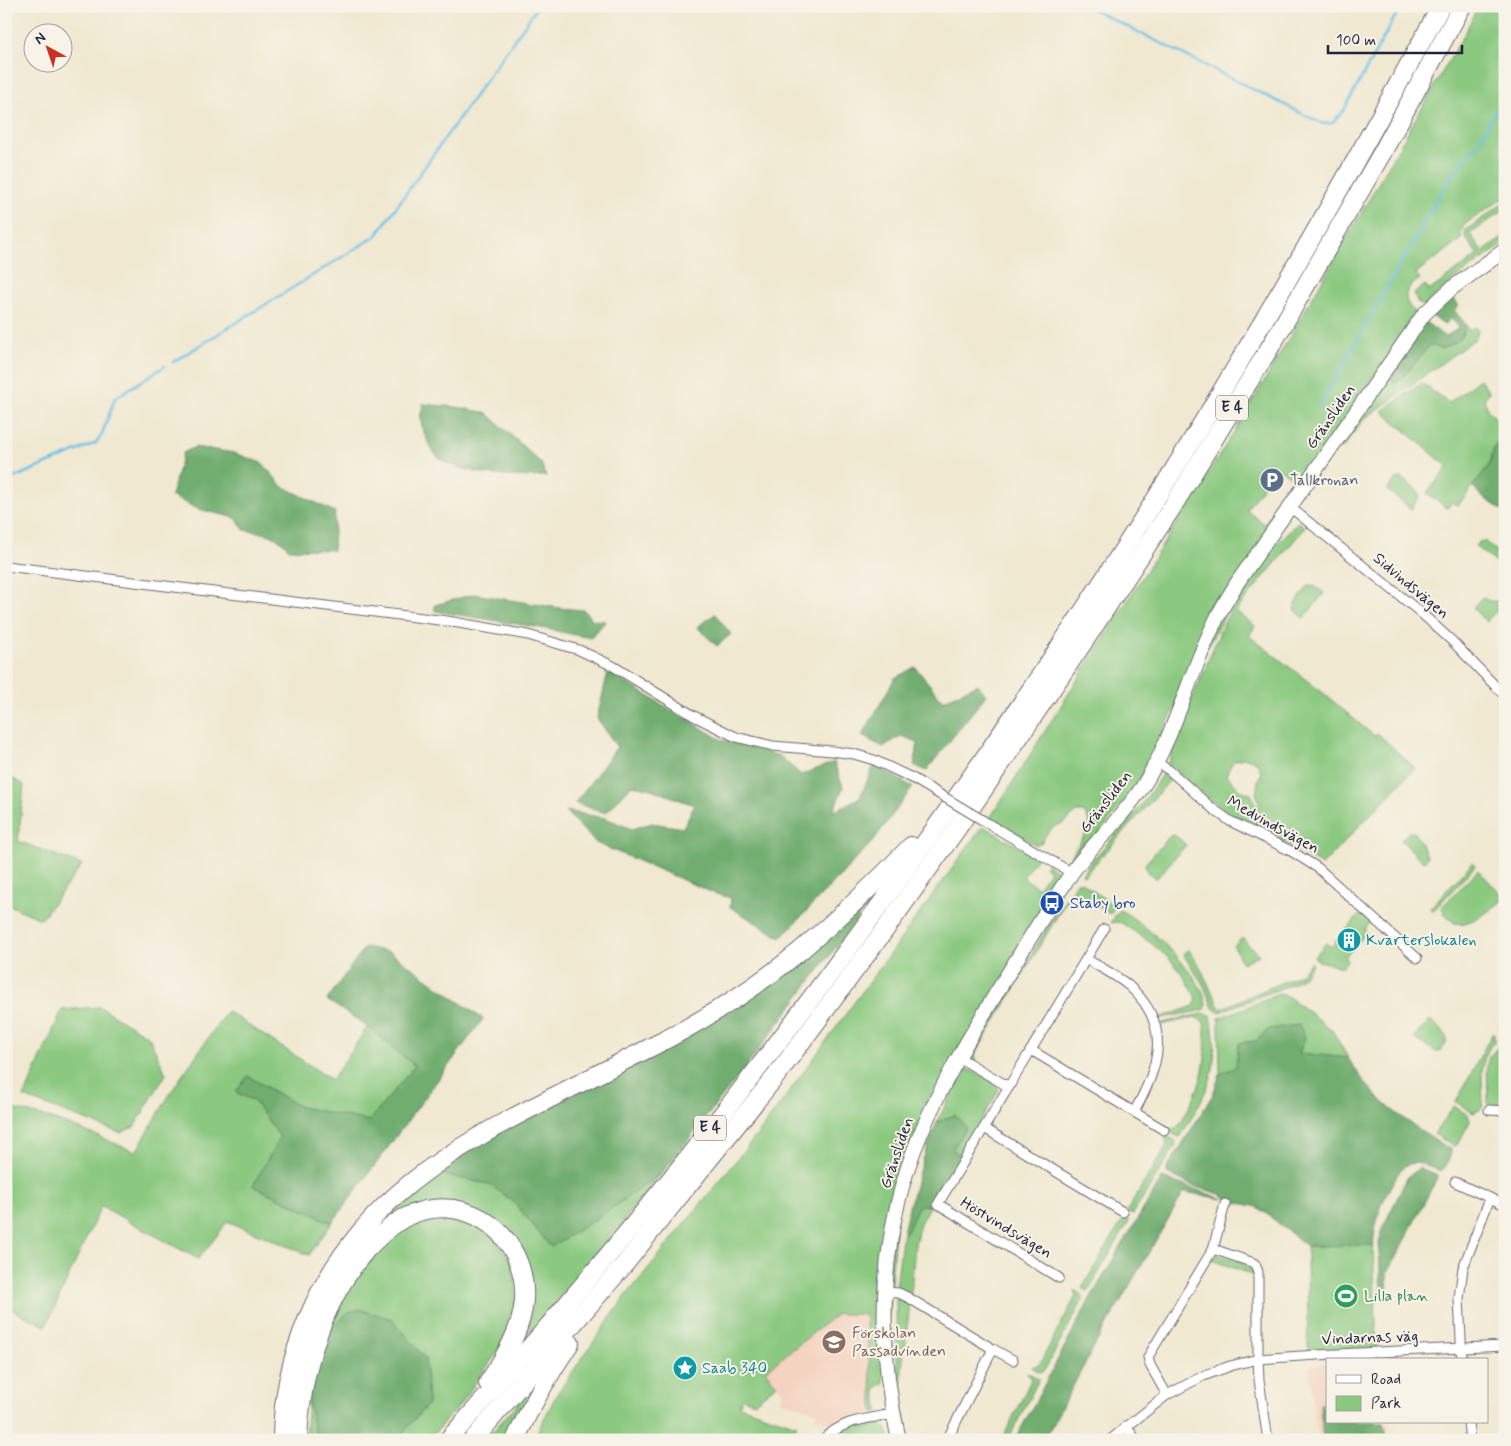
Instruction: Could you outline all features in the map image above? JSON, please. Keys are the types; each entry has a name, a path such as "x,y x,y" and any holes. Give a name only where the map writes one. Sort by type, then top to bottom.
{"highway":[{"name":"E 4","path":"448,1440 528,1350 664,1188 778,1041 951,806 1068,633 1161,489 1259,328 1366,144 1441,6"},
{"name":"E 4","path":"472,1440 623,1266 776,1076 958,827 1171,509 1275,339 1382,153 1462,6"},
{"path":"282,1440 288,1380 296,1350 312,1307 336,1264 350,1245 363,1228 395,1195 434,1165 487,1132 667,1039 760,982 800,952 834,922 951,806"},
{"path":"298,1440 300,1409 310,1356 324,1320 345,1279 365,1252 393,1224 411,1215 431,1209 447,1208 461,1211 472,1214 491,1225 500,1232 513,1249 523,1277 523,1309 515,1334 500,1363 460,1426"},
{"path":"515,1440 527,1413 547,1378 623,1266"}],"street":[{"name":"Gränsliden","path":"899,1440 893,1414 884,1347 888,1252 910,1161 931,1111 958,1058 1027,943 1072,873 1130,803 1156,762 1216,619 1237,583 1424,314 1452,288 1505,250"},
{"name":"Sidvindsvägen","path":"1290,507 1420,612 1452,641 1505,696"},
{"path":"6,566 447,621 528,635 579,650 613,666 694,716 736,737 773,746 854,754 874,760 914,779 1072,873"},
{"name":"Medvindsvägen","path":"1156,762 1169,770 1213,809 1230,821 1291,851 1318,868 1417,958"},
{"name":"Höstvindsvägen","path":"1058,1278 938,1204 1104,929"},
{"path":"1086,959 1128,986 1143,1003 1154,1023 1157,1039 1156,1063 1146,1090 1134,1112"},
{"path":"1031,1050 1164,1130"},
{"path":"958,1058 1009,1087"},
{"path":"1489,1110 1505,1111"},
{"path":"984,1128 1124,1212"},
{"path":"1455,1182 1505,1205"},
{"path":"1462,1358 1460,1298 1463,1268 1490,1198"},
{"path":"1167,1395 1150,1365 1148,1357 1214,1249 1225,1204"},
{"path":"1214,1249 1251,1262 1257,1268 1258,1359 1268,1440"},
{"path":"885,1292 899,1293 909,1298 1013,1360"},
{"name":"Vindarnas väg","path":"1110,1440 1167,1395 1203,1376 1230,1366 1258,1359 1505,1346"},
{"path":"947,1440 994,1349"},
{"path":"824,1440 845,1423 893,1414"},
{"path":"1468,1424 1470,1440"},
{"path":"1126,1426 1136,1440"}],"shaded area":[{"name":"Förskolan Passadvinden","path":"865,1313 874,1413 843,1418 834,1424 815,1418 817,1412 780,1400 783,1392 765,1371 837,1314"},
{"path":"1326,1364 1326,1424 1387,1424 1389,1440 1318,1440 1309,1366"}],"green space":[{"path":"1478,6 1505,6 1505,200 1502,199 1465,224 1460,232 1462,239 1416,273 1420,279 1410,287 1406,297 1409,306 1416,316 1287,502 1282,498 1295,480 1277,467 1246,510 1264,524 1277,506 1281,509 1164,729 1145,769 1118,809 1073,864 1068,861 1089,828 1090,822 1084,812 1077,812 1064,823 1055,826 1047,833 1041,843 1036,845 990,818 1243,418 1465,33"},
{"path":"1505,202 1505,209 1470,234 1483,252 1505,236 1505,243 1452,281 1426,305 1422,306 1417,302 1414,294 1425,285 1429,291 1478,255 1465,237 1465,231"},
{"path":"1451,295 1459,306 1454,310 1466,325 1462,335 1454,343 1440,349 1429,346 1396,384 1392,381 1395,365 1424,321 1445,337 1459,328 1450,319 1444,325 1431,315"},
{"path":"1466,325 1470,331 1475,327 1478,331 1475,339 1363,420 1342,449 1336,445 1396,363 1393,372 1409,370 1429,346 1441,349 1457,341"},
{"path":"1480,379 1489,392 1484,399 1487,409 1505,428 1505,439 1495,445 1489,465 1458,506 1452,502 1447,508 1427,493 1448,467 1382,411 1422,383 1449,403"},
{"path":"423,404 457,407 487,413 541,463 546,476 520,477 479,473 442,460 431,448 423,430 421,412"},
{"path":"1505,439 1505,512 1481,496 1473,486 1489,465 1495,445"},
{"path":"195,447 234,453 262,463 282,486 335,512 333,550 289,549 274,537 244,530 236,518 198,509 171,496 183,453"},
{"path":"1401,478 1419,492 1419,498 1411,509 1387,490 1396,479"},
{"path":"1298,522 1305,527 1236,611 1255,626 1249,636 1322,692 1374,736 1377,733 1415,768 1322,865 1289,845 1232,817 1168,764 1188,709 1222,627 1249,580 1273,547","holes":["1243,758 1258,763 1261,774 1256,793 1260,803 1256,804 1251,794 1240,790 1226,775 1233,761"]},
{"path":"1484,541 1505,558 1499,565 1475,546 1479,542"},
{"path":"1309,585 1315,586 1324,593 1304,618 1296,611 1295,604"},
{"path":"474,594 559,608 584,610 593,620 606,621 590,638 542,628 435,611 435,605"},
{"path":"1482,597 1489,601 1505,602 1486,622 1473,608"},
{"path":"715,614 731,634 717,646 697,627"},
{"path":"915,667 943,701 978,684 986,695 926,771 914,765 918,742 901,736 883,747 862,736 895,678"},
{"path":"608,672 720,739 780,756 801,775 834,762 843,787 833,812 860,797 874,765 913,787 873,841 781,938 730,907 731,898 716,894 596,843 565,811 605,818 632,829 652,823 683,828 694,805 648,788 632,785 606,813 575,803 617,747 597,718"},
{"path":"1162,774 1170,780 1084,876 1082,874 1089,864 1137,810"},
{"path":"6,775 24,785 18,841 82,865 41,919 6,904"},
{"path":"983,826 1037,858 1023,877 1038,888 1050,871 1044,866 1047,863 1059,873 1062,880 899,1179 883,1384 879,1385 875,1390 879,1412 874,1413 865,1314 837,1314 765,1371 777,1385 755,1402 742,1398 739,1406 797,1425 786,1440 533,1440 557,1394 625,1297 765,1125"},
{"path":"1409,832 1415,833 1428,857 1423,862 1401,840"},
{"path":"1172,835 1176,836 1186,845 1156,879 1147,872 1145,864"},
{"path":"1473,862 1475,866 1433,911 1430,908"},
{"path":"1478,870 1505,898 1474,919 1467,922 1454,923 1440,909"},
{"path":"1077,882 1081,882 1113,905 1114,908 1110,914 1077,894 1068,898 975,1055 977,1064 970,1058 1046,929"},
{"path":"866,899 870,902 745,1068 662,1173 599,1217 551,1247 513,1201 489,1184 434,1173 487,1139 661,1050"},
{"path":"1120,910 1159,939 1186,967 1204,996 1206,1008 1204,1010 1157,1019 1194,1006 1197,999 1182,974 1155,946 1120,922 1111,923"},
{"path":"1360,914 1370,923 1364,930 1367,933 1345,957 1348,960 1342,967 1319,961 1314,957 1326,943 1331,947"},
{"path":"1242,938 1259,955 1242,963 1234,946"},
{"path":"365,947 390,952 483,1019 332,1223 253,1186 280,1137 254,1101 236,1092 248,1076 300,1107 369,1121 415,1066 368,1027 327,1000"},
{"path":"1188,949 1199,965 1220,1009 1299,975 1311,962 1312,964 1303,977 1294,983 1220,1012 1213,1008 1204,986 1185,957 1184,954"},
{"path":"1279,994 1286,995 1332,1030 1348,1058 1299,1053 1305,1037 1298,1025 1270,1029 1256,1041 1239,1043 1236,1068 1220,1074 1219,1018"},
{"path":"100,1007 149,1037 166,1074 134,1127 120,1133 24,1097 62,1010"},
{"path":"227,1011 332,1080 368,1026 415,1066 369,1121 300,1107 248,1076 236,1092 254,1101 280,1137 253,1186 332,1223 309,1255 227,1221 198,1259 101,1206 46,1326 6,1307 6,1108 39,1115 88,1132 136,1152 173,1089"},
{"path":"1202,1014 1211,1015 1215,1050 1214,1062 1201,1100 1181,1136 1178,1137 1164,1128 1165,1126 1170,1129 1178,1127 1198,1089 1204,1065 1204,1022 1195,1017 1162,1025 1162,1023"},
{"path":"1430,1020 1447,1038 1444,1047 1439,1052 1414,1038"},
{"path":"1299,1025 1305,1037 1299,1053 1348,1058 1364,1082 1384,1103 1451,1150 1448,1162 1441,1171 1416,1163 1407,1165 1401,1170 1382,1205 1377,1220 1373,1245 1307,1246 1258,1207 1230,1201 1220,1194 1193,1186 1167,1173 1167,1169 1213,1094 1220,1074 1236,1067 1239,1043 1256,1041 1269,1029"},
{"path":"1493,1032 1495,1040 1489,1048 1483,1063 1483,1106 1473,1113 1456,1102"},
{"path":"1505,1039 1505,1107 1488,1103 1487,1065 1489,1057"},
{"path":"964,1069 984,1076 997,1086 999,1090 961,1155 952,1150 955,1115 937,1122"},
{"path":"1454,1106 1468,1115 1470,1121 1458,1144 1454,1146 1434,1134"},
{"path":"955,1115 966,1127 952,1150 961,1155 930,1205 918,1206 907,1232 903,1232 918,1176 937,1122"},
{"path":"1165,1134 1175,1141 1176,1145 1133,1214 1127,1211 1167,1145"},
{"path":"1419,1168 1438,1176 1387,1274 1388,1299 1381,1299 1379,1243 1384,1225 1407,1178"},
{"path":"434,1173 489,1184 513,1201 551,1247 599,1217 662,1173 593,1259 515,1350 524,1256 448,1202 355,1254 370,1230"},
{"path":"1162,1178 1223,1199 1184,1192 1096,1343 1044,1440 1015,1440 1091,1297"},
{"path":"930,1205 920,1223 915,1244 911,1293 896,1287 903,1232 907,1231 918,1206"},
{"path":"436,1215 456,1217 475,1223 490,1232 512,1262 517,1296 510,1327 494,1357 458,1407 428,1440 396,1440 428,1404 425,1358 325,1335 333,1315 361,1267 398,1230 415,1221"},
{"path":"1124,1218 1129,1221 1088,1291 1082,1288"},
{"name":"Lilla plan","path":"1373,1245 1377,1349 1308,1352 1307,1246"},
{"path":"1219,1255 1244,1264 1252,1270 1254,1275 1211,1260"},
{"path":"1074,1290 1082,1295 1083,1300 1044,1371 1039,1372 1032,1367 1039,1365 1076,1296"},
{"path":"896,1299 910,1304 902,1368 901,1399 909,1440 904,1440 894,1388 899,1386"},
{"path":"359,1309 392,1319 425,1358 428,1404 396,1440 316,1440 308,1398 325,1335 349,1312"},
{"path":"1027,1372 1039,1379 1008,1440 1002,1440 1031,1380"},
{"path":"529,1391 534,1392 508,1440 485,1440"},
{"path":"308,1398 316,1440 305,1440"},
{"path":"1326,1403 1326,1424 1384,1424 1387,1440 1357,1440 1349,1437 1345,1440 1323,1440 1320,1404"},
{"path":"880,1421 881,1426 886,1429 890,1440 830,1440 847,1428"}],"waterway":[{"path":"173,362 376,236 538,6"},
{"path":"1086,6 1323,124 1332,123 1344,110 1401,6"},
{"path":"1319,407 1445,186 1479,142 1505,93"},
{"path":"6,481 96,443 102,434 115,398 165,366"}],"place":[{"name":"Tallkronan","path":"1272,480"},
{"name":"Staby bro","path":"1052,903"},
{"name":"Kvarterslokalen","path":"1349,940"},
{"name":"Lilla plan","path":"1346,1296"},
{"name":"Förskolan Passadvinden","path":"834,1342"},
{"name":"Saab 340","path":"685,1368"}]}
